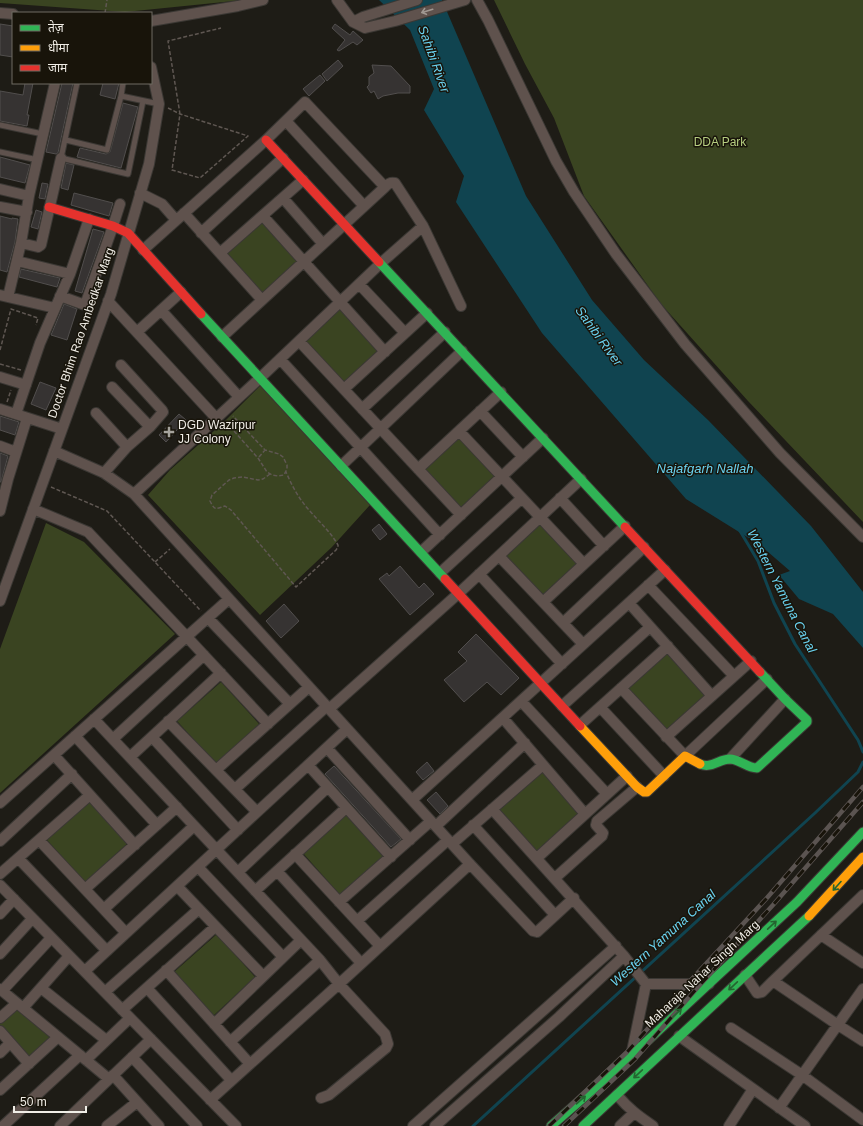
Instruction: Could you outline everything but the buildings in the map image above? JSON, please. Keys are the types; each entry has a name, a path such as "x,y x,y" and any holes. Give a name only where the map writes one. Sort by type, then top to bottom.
{"street":[{"path":"152,21 238,6 263,0"},
{"path":"337,0 353,22 365,28 395,21 465,0"},
{"path":"353,22 363,17 417,0"},
{"path":"475,0 488,20 556,161 574,192 616,254 685,344 775,447 863,537"},
{"path":"0,13 12,14"},
{"name":"Doctor Bhim Rao Ambedkar Marg","path":"0,601 108,301 149,164 159,104 152,72"},
{"path":"55,84 29,196 17,261 4,296 55,308"},
{"path":"143,250 266,140 304,102 306,102 385,187"},
{"path":"286,121 364,206"},
{"path":"266,140 665,570 807,720 805,724 757,768 752,768 730,759"},
{"path":"21,243 38,247 41,245 61,158"},
{"path":"201,233 283,158"},
{"path":"220,254 303,180"},
{"path":"222,337 344,224 392,182 395,183 423,226 461,306"},
{"path":"0,189 29,196"},
{"path":"140,194 162,204 176,220"},
{"path":"283,198 323,244"},
{"path":"60,296 85,305 120,204"},
{"path":"0,207 27,212"},
{"path":"49,207 113,226 128,233 562,706 637,787 644,792 647,792 768,679"},
{"path":"184,213 262,300"},
{"path":"262,216 385,352"},
{"path":"16,414 40,343 70,274 89,219"},
{"path":"134,494 260,378 381,263 423,226"},
{"path":"17,261 70,274"},
{"path":"359,284 405,334"},
{"path":"137,332 181,292"},
{"path":"108,301 137,332 221,414"},
{"path":"161,310 239,397"},
{"path":"344,390 427,313"},
{"path":"362,409 445,332"},
{"path":"299,341 461,515"},
{"path":"342,466 462,351"},
{"path":"280,359 440,535"},
{"path":"104,473 162,414 162,410 121,365"},
{"path":"0,377 26,385"},
{"path":"112,387 150,427"},
{"path":"418,469 501,392"},
{"path":"0,409 62,429"},
{"path":"480,411 523,457"},
{"path":"96,413 128,447"},
{"path":"1,507 4,478 16,452 27,418"},
{"path":"459,431 584,564"},
{"path":"421,552 543,438"},
{"path":"0,446 16,452"},
{"path":"54,451 104,473 134,494 532,931 537,932 574,898"},
{"path":"235,789 459,593 581,479"},
{"path":"440,572 522,498"},
{"path":"560,498 604,546"},
{"path":"33,509 88,532 268,724"},
{"path":"543,602 625,526"},
{"path":"563,623 644,547"},
{"path":"499,556 583,644"},
{"path":"412,800 665,570"},
{"path":"479,574 562,664"},
{"path":"648,585 734,676"},
{"path":"0,803 229,599"},
{"path":"629,603 712,696"},
{"path":"208,618 290,704"},
{"path":"562,706 650,627"},
{"path":"580,725 668,646"},
{"path":"113,739 204,655"},
{"path":"666,738 751,661"},
{"path":"130,757 221,673"},
{"path":"216,770 309,687"},
{"path":"621,688 666,738 685,756 704,766 730,759 785,698"},
{"path":"521,701 607,794"},
{"path":"600,707 664,776"},
{"path":"503,718 585,814"},
{"path":"94,719 320,960 339,984 385,1034 388,1044 386,1048 329,1095 321,1098"},
{"path":"168,721 257,812"},
{"path":"84,972 348,729"},
{"path":"75,736 157,825"},
{"path":"152,737 238,830"},
{"path":"339,902 410,840 434,824 525,743"},
{"path":"327,748 410,840"},
{"path":"54,754 135,845"},
{"path":"308,765 391,857"},
{"path":"357,921 543,765"},
{"path":"0,841 72,774"},
{"path":"537,858 627,776"},
{"path":"238,872 328,787"},
{"path":"555,878 602,836 603,833 596,825 597,821 637,787"},
{"path":"0,874 90,795"},
{"path":"86,889 177,807"},
{"path":"255,891 346,808"},
{"path":"492,809 574,898 645,982 631,1056"},
{"path":"473,825 555,915"},
{"path":"104,909 194,826"},
{"name":"Maharaja Nahar Singh Marg","path":"551,1126 631,1056 797,902 863,832"},
{"path":"39,840 126,933"},
{"path":"296,854 380,946"},
{"path":"583,1126 810,915 863,857"},
{"path":"18,858 107,951"},
{"path":"210,1100 470,864"},
{"path":"198,867 283,957"},
{"path":"277,871 361,963"},
{"path":"0,885 236,1126"},
{"path":"177,886 263,976"},
{"path":"745,975 757,993 762,992 863,895"},
{"path":"0,914 14,899"},
{"path":"105,992 199,909"},
{"path":"0,954 32,918"},
{"path":"122,1010 216,926"},
{"path":"821,935 863,964"},
{"path":"51,938 1,990 83,1057 111,1077 137,1102 154,1124"},
{"path":"214,1024 301,940"},
{"path":"413,1126 616,946"},
{"path":"0,1018 20,1006 41,988 69,956"},
{"path":"436,1126 627,959"},
{"path":"230,1042 320,960"},
{"path":"166,970 250,1064"},
{"path":"773,980 863,1041"},
{"path":"645,982 709,984"},
{"path":"41,988 106,1040"},
{"path":"147,988 231,1080"},
{"path":"779,1108 863,989"},
{"path":"3,1126 83,1057 106,1040 130,1018"},
{"path":"731,1028 802,1075 863,1120"},
{"path":"0,1031 29,1064"},
{"path":"679,1036 805,1126"},
{"path":"0,1090 58,1037"},
{"path":"60,1126 151,1039"},
{"path":"0,1053 10,1043"},
{"path":"132,1057 197,1126"},
{"path":"729,1126 753,1089"},
{"path":"617,1095 628,1108 653,1126"},
{"path":"107,1126 137,1102"},
{"path":"620,1126 634,1113"}],"lane":[{"path":"77,84 61,158 128,174 143,101"},
{"path":"66,140 107,150 123,84"},
{"path":"121,96 159,104"},
{"path":"0,125 44,134"},
{"path":"0,152 38,160"}],"path":[{"path":"105,12 106,0"},
{"path":"159,104 180,114 248,136 200,178 172,170 180,114 168,41 221,28"},
{"path":"0,350 11,309 38,318 35,329"},
{"path":"0,364 23,371"},
{"path":"221,414 265,450 279,454 283,457 287,465 286,472 298,494 310,511 328,530 338,545 336,550 296,587 231,510 225,506 215,509 210,501 212,496 229,480 243,477 258,480 263,479 270,474"},
{"path":"221,414 270,474 278,476 284,475 286,472"},
{"path":"258,458 265,450"},
{"path":"43,483 107,511 208,618"},
{"path":"155,562 177,542"}],"green space":[{"path":"0,0 244,0 125,12 0,3"},
{"name":"DDA Park","path":"494,0 863,0 863,522 748,401 661,304 584,196 554,118 525,64"},
{"path":"260,219 300,262 263,297 223,254"},
{"path":"341,307 381,349 344,385 304,342"},
{"path":"261,385 370,505 332,547 260,615 148,495 170,470 224,422"},
{"path":"459,434 500,476 462,512 422,469"},
{"path":"540,520 580,563 543,599 502,556"},
{"path":"46,523 84,542 175,634 0,793 0,649"},
{"path":"669,651 707,694 664,732 626,689"},
{"path":"221,682 260,725 216,764 177,721"},
{"path":"542,770 580,813 537,853 498,809"},
{"path":"90,799 128,843 85,882 46,839"},
{"path":"346,813 385,856 341,896 302,852"},
{"path":"217,934 255,977 212,1017 173,973"},
{"path":"17,1005 55,1038 29,1062 0,1029 0,1020"}],"water":[{"name":"Najafgarh Nallah","path":"379,0 442,0 526,196 592,300 644,360 708,420 811,526 863,592 863,648 833,614 799,599 779,575 790,571 760,545 686,499 542,333 456,202 464,176 424,110 434,89 410,30"}],"waterway":[{"name":"Western Yamuna Canal","path":"740,531 758,561 774,603 795,644 858,740 863,752"},
{"name":"Western Yamuna Canal","path":"473,1126 815,813 858,772 863,762"}],"railway":[{"path":"549,1126 627,1052 766,899 863,787"},
{"path":"564,1126 635,1059 863,802"}],"traffic: fast":[{"path":"379,262 625,527"},
{"path":"201,314 445,579"},
{"path":"700,764 711,765 722,760 733,759 750,767 757,768 807,722 807,720 760,672"},
{"path":"551,1126 631,1056 797,902 863,832"},
{"path":"583,1126 809,916"}],"traffic: slow":[{"path":"580,726 637,787 644,792 647,792 685,756 700,764"},
{"path":"809,916 863,857"}],"traffic: jam":[{"path":"266,140 379,262"},
{"path":"49,207 113,226 128,233 201,314"},
{"path":"625,527 760,672"},
{"path":"445,579 580,726"}],"place":[{"name":"DGD Wazirpur JJ Colony","path":"169,432"}],"water label":[{"name":"Sahibi River","path":"434,59"},
{"name":"Sahibi River","path":"599,336"}]}
